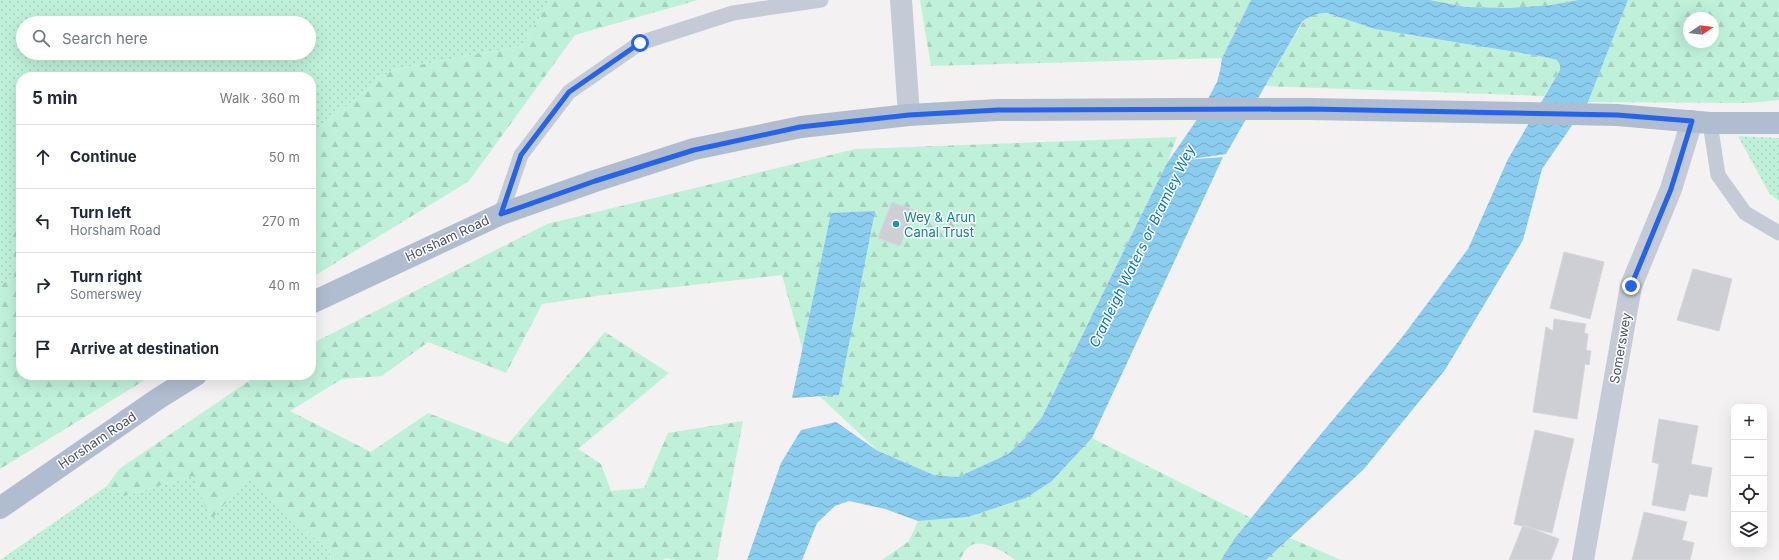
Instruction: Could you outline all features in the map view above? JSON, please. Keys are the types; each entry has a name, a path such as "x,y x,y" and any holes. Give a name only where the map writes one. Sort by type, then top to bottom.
{"main road":[{"name":"Horsham Road","path":"316,301 501,214 595,181 694,150 800,127 909,115 998,110 1180,109 1310,109 1617,115 1701,122 1779,123"},
{"name":"Horsham Road","path":"0,508 153,402 188,380"}],"street":[{"path":"901,0 909,115"},
{"name":"Somerswey","path":"1582,560 1631,286 1671,189 1701,122"}],"lane":[{"path":"501,214 521,155 569,92 640,43 733,13 820,0"},
{"path":"1701,122 1718,175 1745,213 1779,233"}],"green space":[{"path":"0,0 551,0 521,46 392,70 316,130 316,72 16,72 16,229 13,231 14,279 0,284"},
{"path":"551,0 698,0 575,35 469,181 316,275 316,130 392,70 521,46"},
{"path":"920,0 1251,0 1222,58 931,66"},
{"path":"1430,0 1578,0 1551,5 1510,8 1466,7"},
{"path":"1628,0 1779,0 1779,100 1750,103 1588,102"},
{"path":"1327,13 1375,29 1545,57 1557,60 1560,65 1560,70 1544,96 1265,86 1303,22 1314,14"},
{"path":"1738,136 1779,138 1779,201 1769,193"},
{"path":"1177,137 1167,163 1042,417 1025,438 1008,454 958,477 934,475 878,451 814,391 782,275 603,295 542,304 506,373 428,342 382,376 342,379 290,411 371,452 428,413 508,444 605,332 669,373 578,449 601,464 611,491 644,488 668,433 743,421 717,560 675,560 666,558 663,560 331,560 330,552 247,478 211,520 193,476 124,496 107,486 119,469 251,380 316,380 316,341 547,224 855,149"},
{"path":"16,229 16,380 145,380 0,469 0,284 14,279 13,231"},
{"path":"1092,438 1251,518 1221,560 1015,560 996,548 984,544 974,544 969,546 960,560 882,560 909,541 918,521 968,517 1026,498 1052,481"},
{"path":"193,476 211,519 247,477 330,552 331,560 0,560 107,486 124,496"},
{"path":"1290,538 1341,560 1266,560"}],"water":[{"name":"Cranleigh Waters or Bramley Wey","path":"1251,0 1430,0 1466,7 1510,8 1551,5 1578,0 1628,0 1588,102 1542,169 1523,240 1445,370 1364,469 1266,560 1221,560 1235,538 1403,336 1468,249 1508,159 1560,70 1560,65 1557,60 1545,57 1375,29 1323,13 1311,16 1302,22 1226,154 1185,160 1223,157 1092,438 1052,481 1026,498 968,517 918,521 885,509 849,501 835,506 817,523 802,560 747,560 781,463 801,430 836,422 878,451 934,475 958,477 1008,454 1025,438 1042,417 1167,163 1196,121 1217,82 1222,58"},
{"path":"875,211 839,395 792,398 831,213"}],"building":[{"name":"Wey & Arun Canal Trust","path":"892,202 914,210 900,246 878,238"},
{"path":"1564,252 1604,262 1590,319 1550,308"},
{"path":"1693,269 1732,279 1719,331 1677,320"},
{"path":"1554,319 1586,324 1584,333 1588,334 1586,350 1591,351 1589,365 1585,364 1577,419 1533,412 1546,327 1553,331"},
{"path":"1659,419 1698,426 1691,464 1712,468 1707,497 1689,494 1685,511 1652,505 1659,464 1652,462"},
{"path":"1535,430 1574,439 1552,533 1514,524"},
{"path":"1644,512 1687,522 1682,540 1694,543 1690,560 1632,560"},
{"path":"1523,525 1559,539 1551,560 1509,560"}],"place":[{"name":"Wey & Arun Canal Trust","path":"896,224"}],"route":[{"path":"640,43 569,92 521,155 501,214 595,181 694,150 800,127 909,115 998,110 1310,109 1617,115 1692,121 1671,189 1631,286"}]}
